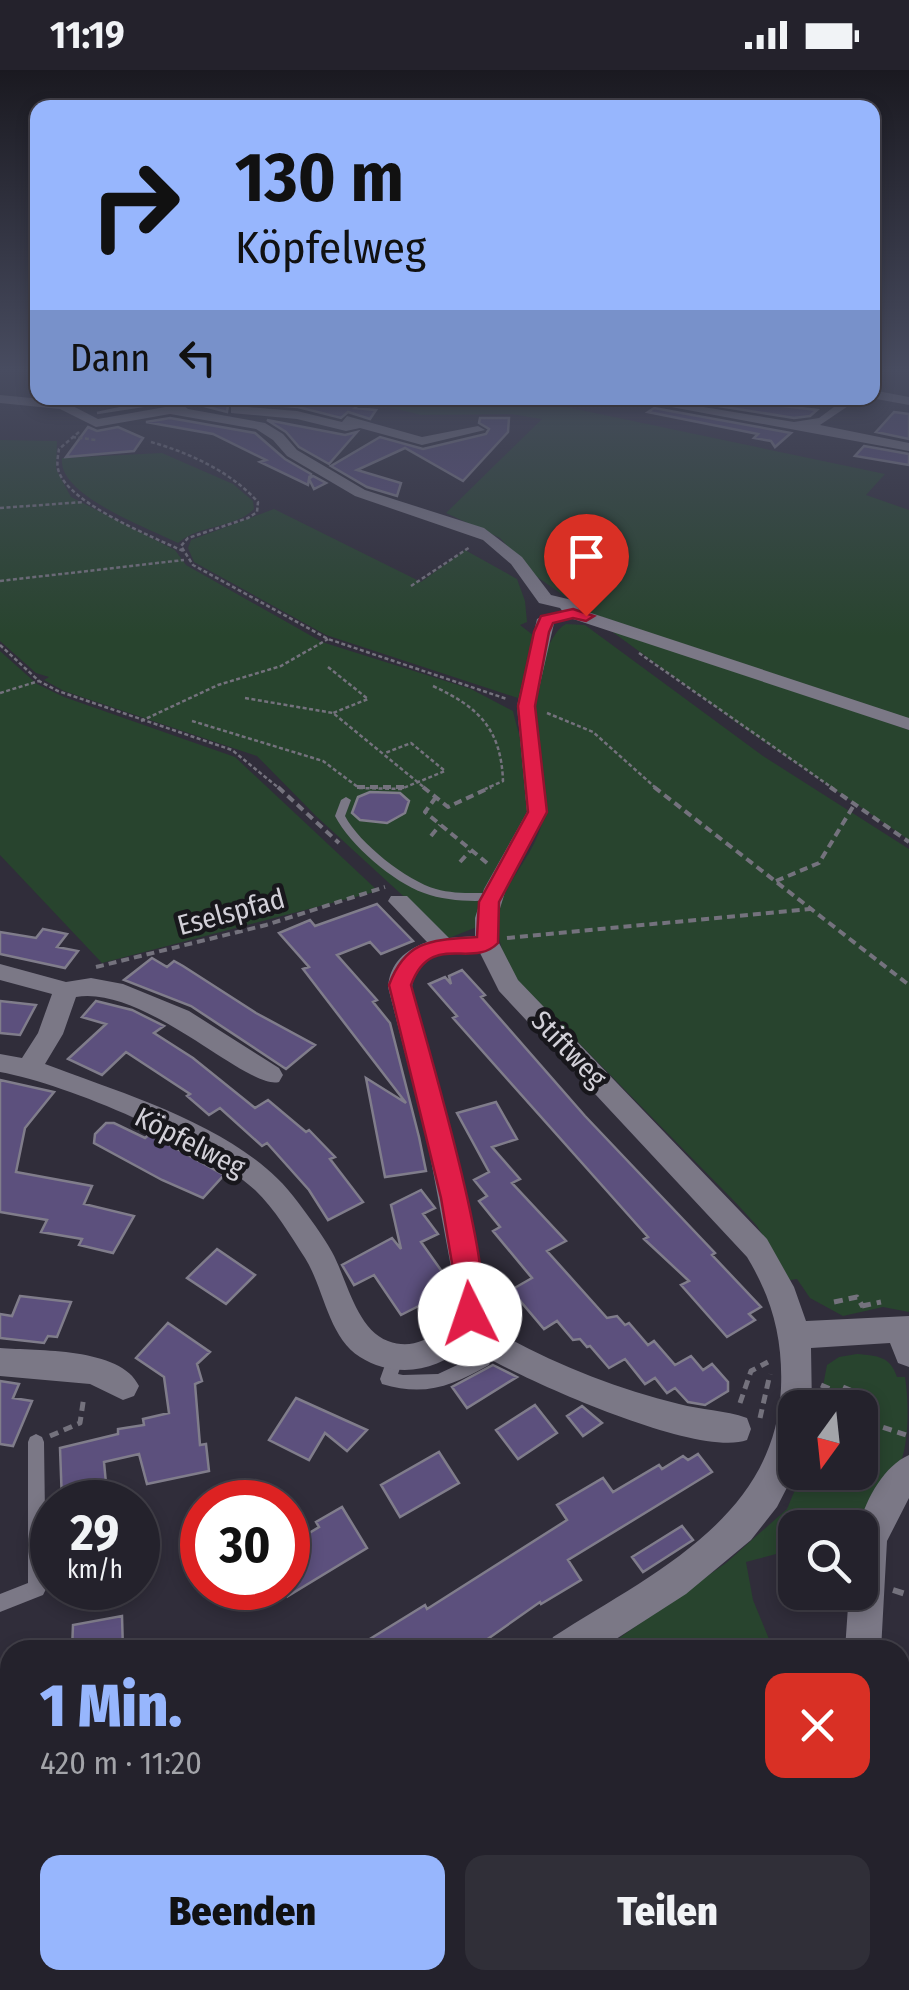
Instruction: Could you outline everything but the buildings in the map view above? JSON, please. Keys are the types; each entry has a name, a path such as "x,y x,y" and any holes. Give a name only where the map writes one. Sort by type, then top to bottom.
{"street":[{"path":"300,458 360,494 463,524 494,540 533,581 546,609 526,705 538,807 492,897 486,918 488,943 444,946 419,954 408,964 400,985 429,1087 472,1299 464,1328 437,1350 396,1356"},
{"path":"546,609 573,613 909,724"},
{"path":"392,894 444,946"},
{"name":"Stiftweg","path":"488,943 508,985 740,1225 781,1286 802,1373"},
{"path":"0,972 66,990 91,986 114,990 180,1017 270,1075"},
{"path":"29,1068 50,1034 66,990"},
{"name":"Köpfelweg","path":"0,1062 29,1068 196,1138 264,1181 326,1263 357,1336 367,1345 396,1356"},
{"path":"464,1328 511,1356 626,1401 691,1423 736,1429"},
{"path":"802,1373 906,1337"},
{"path":"0,1362 88,1369 123,1386"},
{"path":"864,1640 870,1541 890,1497 909,1471"},
{"path":"581,1640 711,1554 743,1526 778,1472"}],"lane":[{"path":"346,800 340,816 347,830 407,879 440,894 492,897"},
{"path":"396,1356 388,1379 422,1386 452,1378 483,1360"},
{"path":"0,1603 37,1590 36,1442"}],"path":[{"path":"60,458 59,475 78,497 182,551"},
{"path":"193,458 246,486 258,502 251,517 192,535 182,544 187,560 240,594 328,640 589,729 667,798 909,985"},
{"path":"0,508 88,502"},
{"path":"410,586 459,552 494,540"},
{"path":"0,581 187,560"},
{"path":"141,720 218,685 281,666 328,640"},
{"path":"0,645 39,681 244,757 342,846"},
{"path":"328,668 368,699 333,712"},
{"path":"669,675 909,842"},
{"path":"0,693 39,681"},
{"path":"245,698 333,712 448,807 503,780 503,774 489,720 472,704 433,686"},
{"path":"192,721 323,761 360,788 402,789 445,772 411,743 385,753"},
{"path":"436,797 424,812 502,875"},
{"path":"776,881 819,862 854,805"},
{"path":"431,836 440,825"},
{"path":"460,862 472,849"},
{"path":"376,878 392,894"},
{"name":"Eselspfad","path":"86,970 392,894"},
{"path":"488,943 578,929 810,909"},
{"path":"834,1302 857,1297"},
{"path":"862,1306 881,1302"},
{"path":"736,1429 742,1390 755,1366 772,1362 802,1373 830,1390"},
{"path":"36,1442 80,1423 86,1381"},
{"path":"844,1387 852,1390"},
{"path":"878,1428 909,1436"}],"green space":[{"path":"0,458 56,458 56,469 71,497 175,550 186,565 322,642 471,689 513,711 527,766 529,809 519,835 483,896 477,927 449,938 257,756 64,691 44,680 49,677 36,673 0,641"},
{"path":"62,458 173,458 233,484 253,501 254,509 237,520 196,532 178,543 89,497 64,472"},
{"path":"503,458 807,458 885,474 866,495 909,510 909,719 587,612 533,574 500,538 446,513"},
{"path":"274,509 421,582 465,550 517,579 527,622 520,625 538,639 524,700 326,635 194,562 188,548 191,540"},
{"path":"566,624 585,625 763,756 909,849 909,1312 883,1307 843,1316 810,1298 797,1279 790,1280 757,1226 737,1204 512,975 501,946 498,922 501,903 530,852 546,806 534,733 534,700 547,650"},
{"path":"603,625 909,730 909,840 751,733"},
{"path":"0,651 37,684 64,697 235,757 378,891 102,963 0,855"},
{"path":"871,1355 891,1365 897,1377 905,1377 908,1421 901,1462 866,1510 786,1510 795,1490 878,1490 878,1390 822,1390 827,1365 839,1357"},
{"path":"778,1517 778,1554 746,1562 753,1600 769,1639 616,1640 726,1563"}],"route":[{"path":"470,1314 472,1299 454,1198 429,1087 400,985 408,964 419,954 444,946 488,943 489,902 537,812 526,706 542,632 546,620 573,613 586,616"}]}
